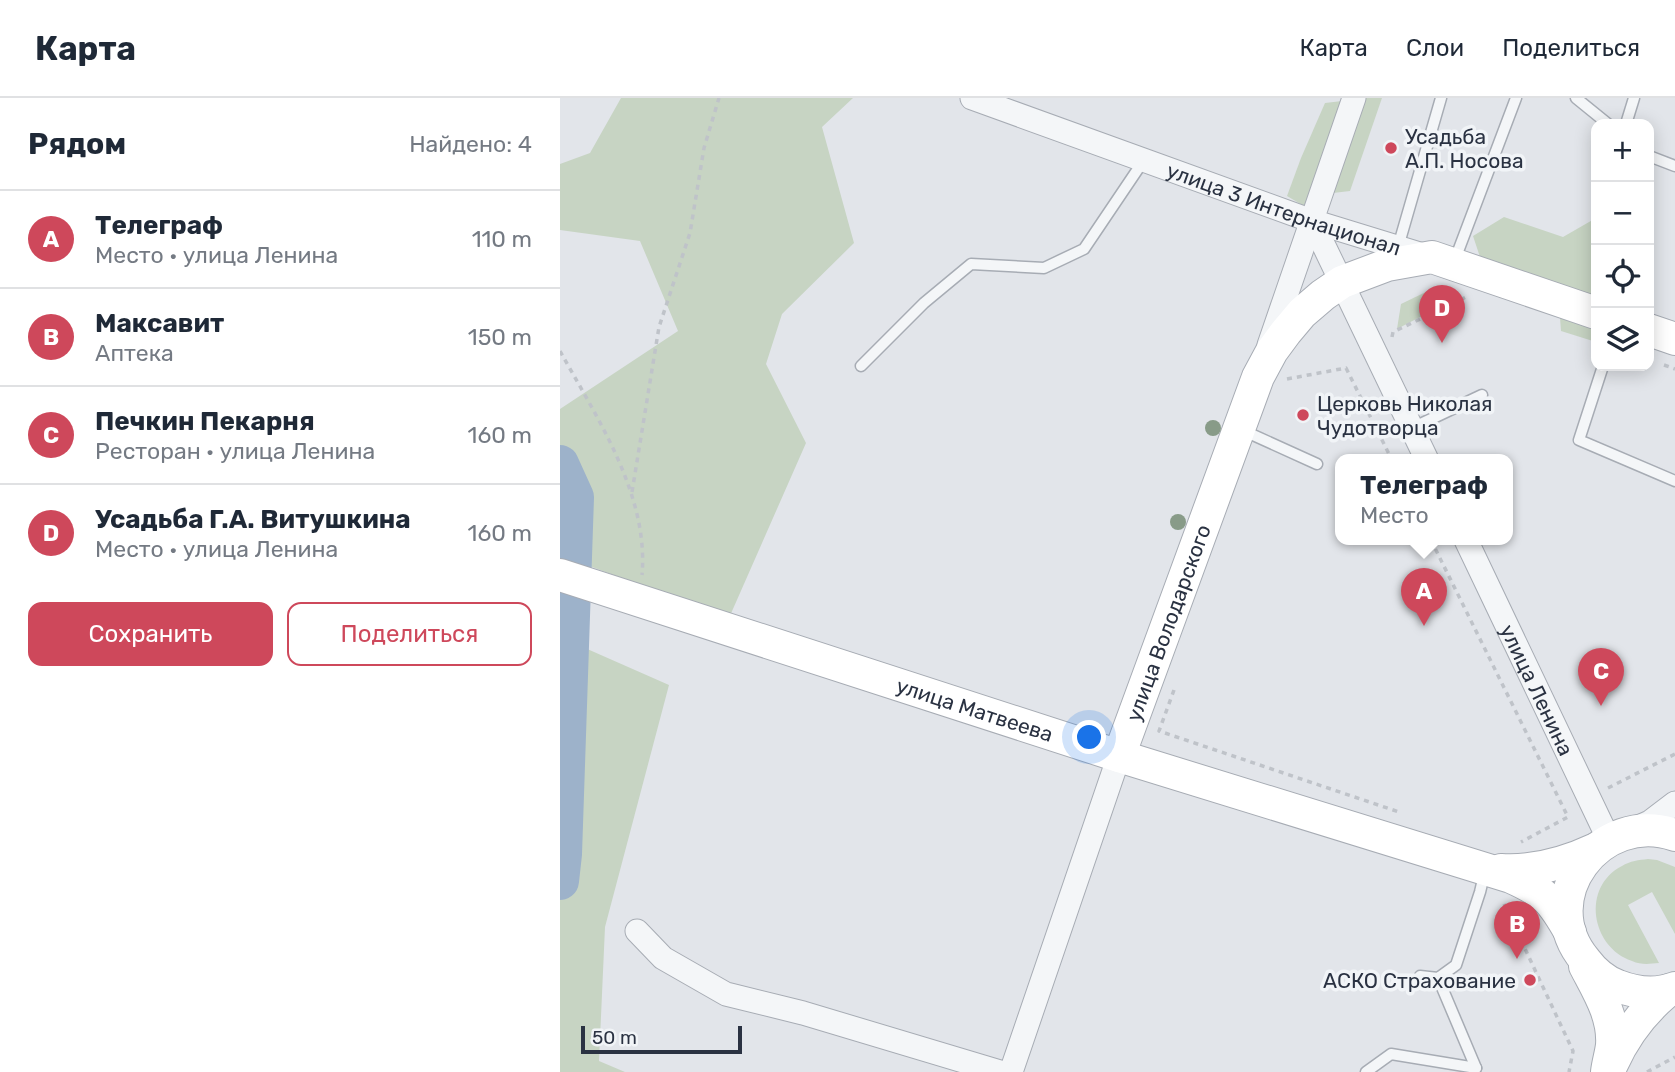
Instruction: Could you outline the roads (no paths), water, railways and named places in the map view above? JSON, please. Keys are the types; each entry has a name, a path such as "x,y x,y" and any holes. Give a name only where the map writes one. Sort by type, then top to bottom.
{"main road":[{"name":"улица Володарского","path":"1119,756 1239,429 1270,379 1272,351 1302,313 1342,282 1387,265 1443,261"},
{"name":"улица 3 Интернационал","path":"1443,261 1591,311"},
{"path":"1654,332 1675,339"},
{"name":"улица Матвеева","path":"560,575 1119,756 1483,880"},
{"path":"1483,880 1513,870 1535,869 1578,858 1610,840 1647,830 1675,835"},
{"path":"1610,840 1581,865 1571,885 1567,908 1574,942 1595,973 1613,985 1648,992 1672,989"},
{"path":"1483,880 1511,877 1534,887 1549,899 1561,915 1606,1007 1612,1044 1608,1072"},
{"path":"1608,1072 1634,1026 1657,1000 1672,989"}],"street":[{"name":"улица 3 Интернационал","path":"972,98 1312,221 1443,261"},
{"path":"1270,379 1312,221 1354,98"},
{"path":"1312,221 1424,454"},
{"name":"улица Ленина","path":"1468,545 1610,840"},
{"name":"улица Володарского","path":"1011,1072 1119,756"},
{"path":"1610,840 1650,822 1675,803"},
{"path":"637,931 663,958 726,994 803,1013 1000,1072"}],"lane":[{"path":"1398,247 1441,98"},
{"path":"1443,261 1516,98"},
{"path":"1576,98 1602,119"},
{"path":"1628,119 1634,98"},
{"path":"1654,158 1675,166"},
{"path":"861,366 924,303 971,264 1044,268 1084,248 1144,160"},
{"path":"1602,371 1579,440 1675,481"},
{"path":"1412,428 1482,395"},
{"path":"1239,429 1317,464"},
{"path":"1420,976 1438,978 1455,965 1483,880"},
{"path":"1366,1072 1391,1054 1476,1068 1438,978"}],"waterway":[{"path":"560,464 575,497 560,881"}],"place":[{"name":"Усадьба А.П. Носова","path":"1391,148"},
{"name":"Усадьба Г.А. Витушкина","path":"1442,343"},
{"name":"Церковь Николая Чудотворца","path":"1303,415"},
{"name":"Телеграф","path":"1424,626"},
{"name":"Печкин Пекарня","path":"1601,706"},
{"name":"Максавит","path":"1517,959"},
{"name":"АСКО Страхование","path":"1530,980"}]}
